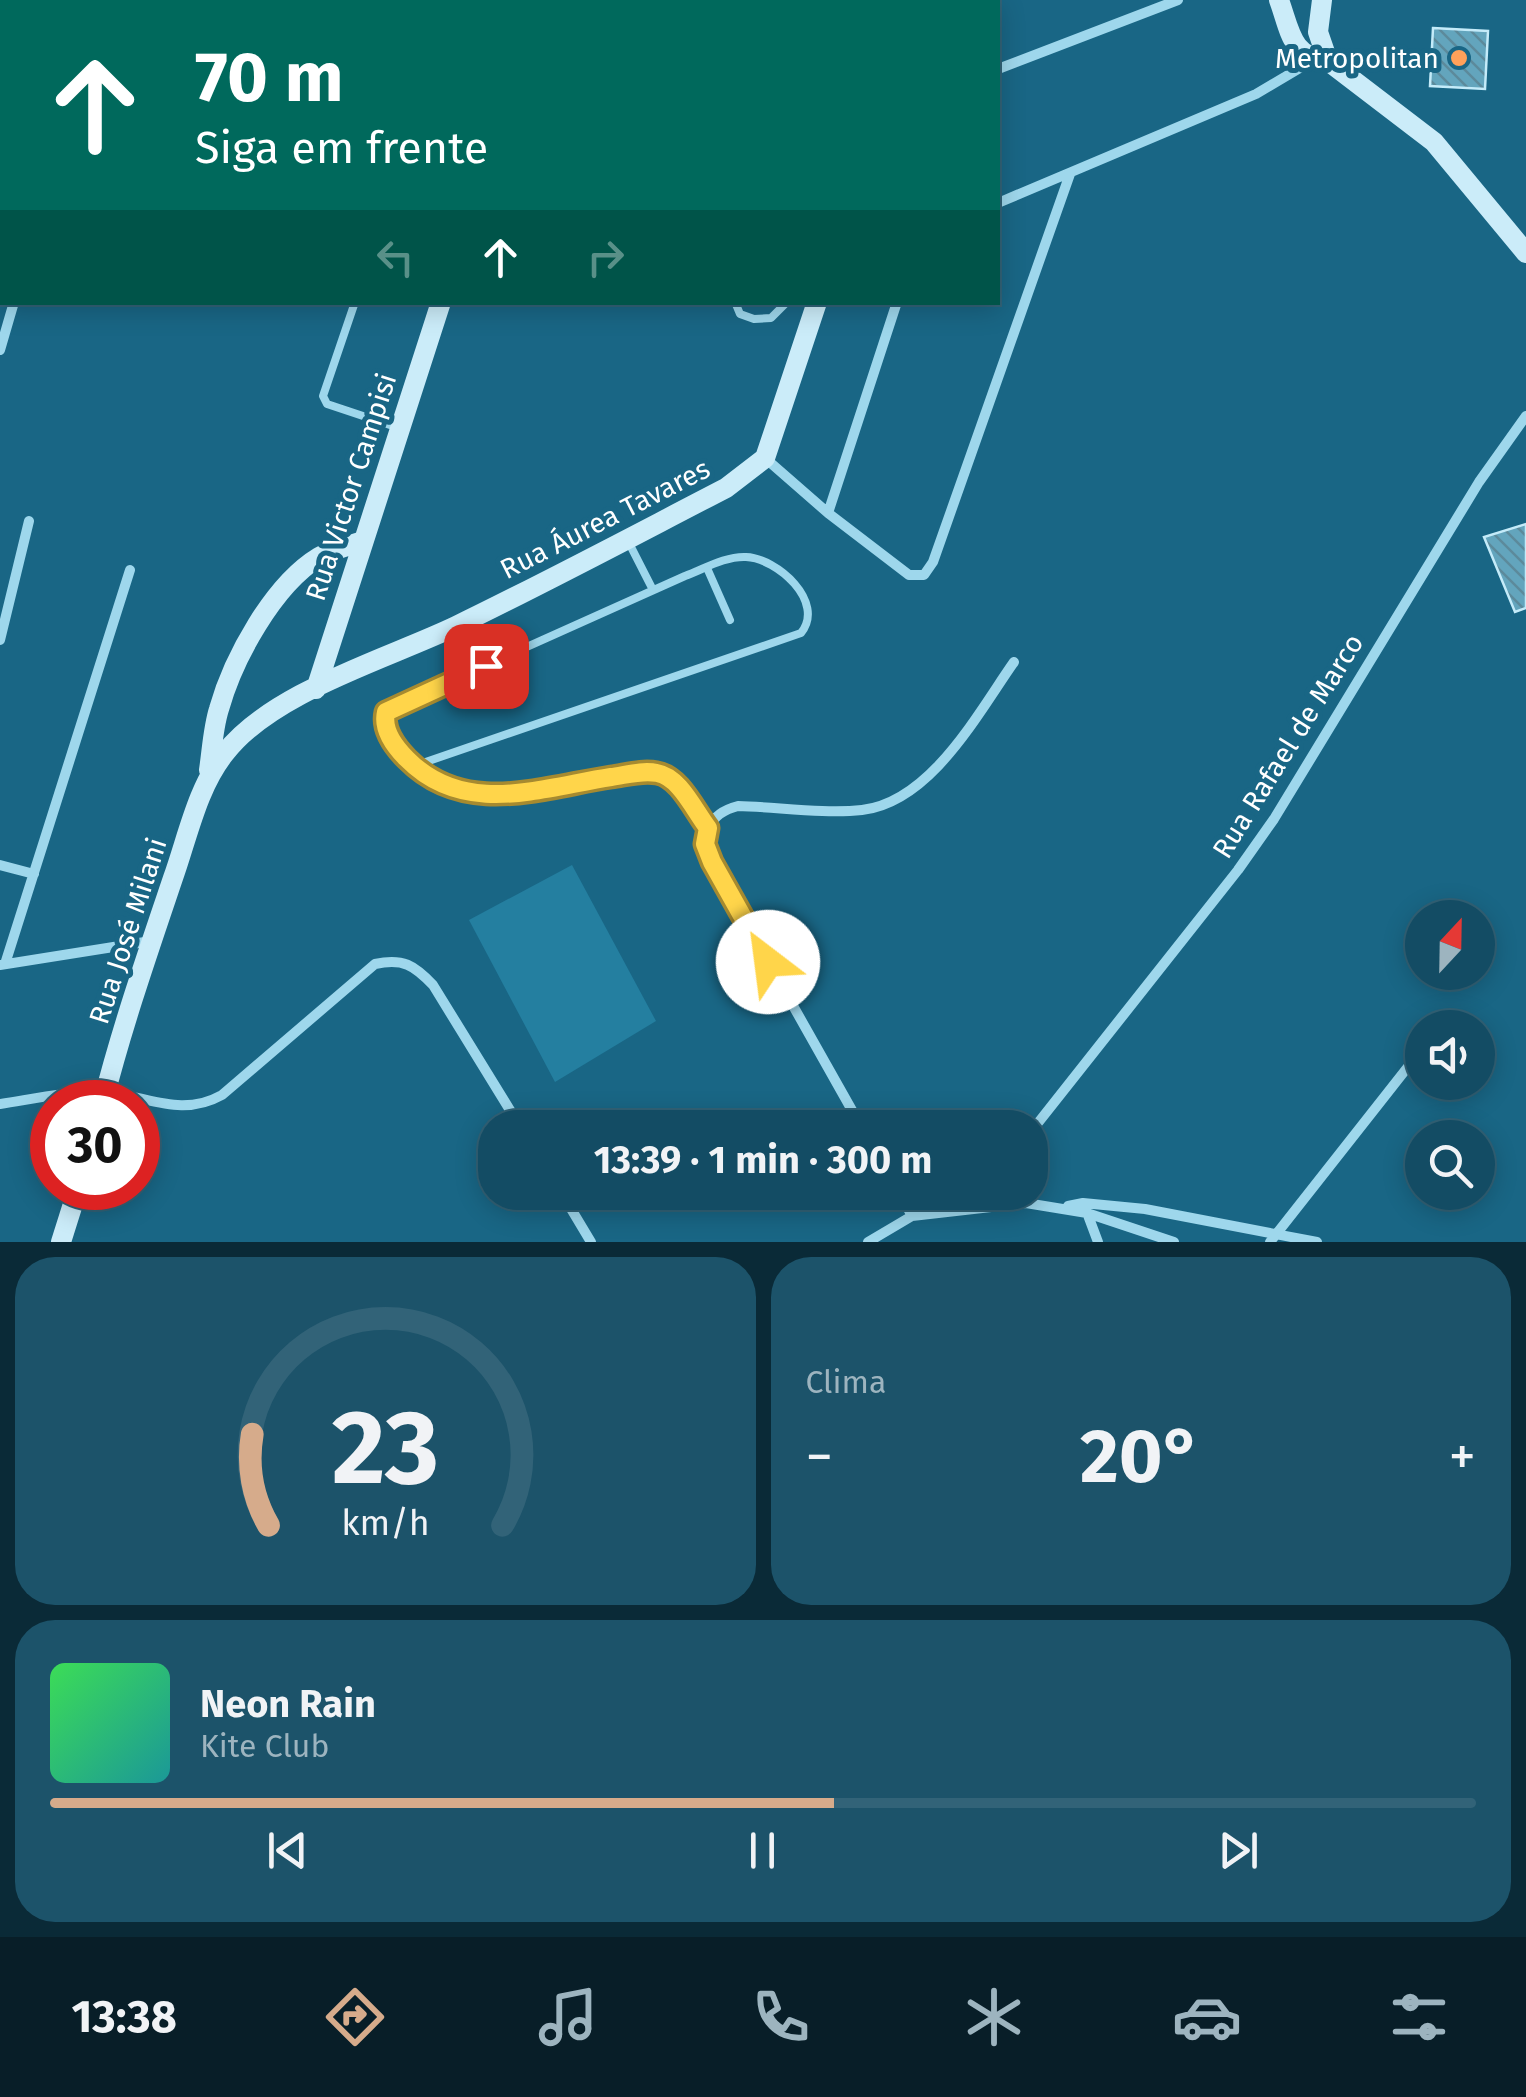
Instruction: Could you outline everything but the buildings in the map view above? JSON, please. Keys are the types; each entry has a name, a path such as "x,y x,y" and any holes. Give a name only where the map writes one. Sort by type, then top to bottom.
{"street":[{"path":"1000,68 1178,0"},
{"path":"1279,0 1296,46 1321,55 1434,142 1526,253"},
{"path":"1287,23 1289,0"},
{"path":"1321,55 1318,32 1322,0"},
{"path":"1000,202 1256,94 1321,55"},
{"path":"816,305 765,458 909,575 924,575 932,562 1070,174"},
{"path":"0,350 13,305"},
{"name":"Rua Victor Campisi","path":"316,688 440,305"},
{"path":"828,513 896,305"},
{"name":"Rua Rafael de Marco","path":"1048,1110 1274,820 1479,482 1526,416"},
{"name":"Rua Áurea Tavares","path":"316,688 453,628 627,539 726,488 765,458"},
{"path":"0,640 28,522"},
{"name":"Rua José Milani","path":"109,1080 207,777 218,711 231,676 267,610 292,581 320,556 362,540"},
{"path":"130,570 3,965 152,941"},
{"path":"852,1110 712,862 705,844 708,828 726,808 862,810 906,793 938,768 1014,662"},
{"name":"Rua José Milani","path":"207,777 246,730 316,688"},
{"path":"0,865 34,874"},
{"path":"160,1104 189,1107 222,1096 375,964 390,961 414,965 433,985 510,1110"},
{"path":"1274,1238 1405,1071"},
{"path":"0,1104 30,1099"},
{"path":"1048,1205 1190,1216 1274,1238 1317,1242"},
{"path":"1085,1208 1098,1242"},
{"path":"1085,1208 1174,1242"},
{"path":"61,1242 71,1210"},
{"path":"572,1210 591,1242"},
{"path":"909,1210 912,1216"},
{"path":"868,1242 912,1216 948,1210"}],"lane":[{"path":"354,305 323,396 327,404 398,428"},
{"path":"736,305 740,314 754,319 771,318 783,305"},
{"path":"627,539 654,590"},
{"path":"414,766 801,633 808,625 809,610 780,569 764,558 732,557 386,712 384,723 398,750 414,766 449,788 472,795 499,795 660,773 670,778 708,828"},
{"path":"707,568 730,620"}],"shaded area":[{"path":"572,865 656,1021 555,1082 469,920"}],"place":[{"name":"Metropolitan","path":"1459,58"}],"route":[{"path":"486,666 390,708 384,723 398,750 414,766 449,788 472,795 499,795 646,772 670,778 708,828 705,844 712,862 768,962"}]}
